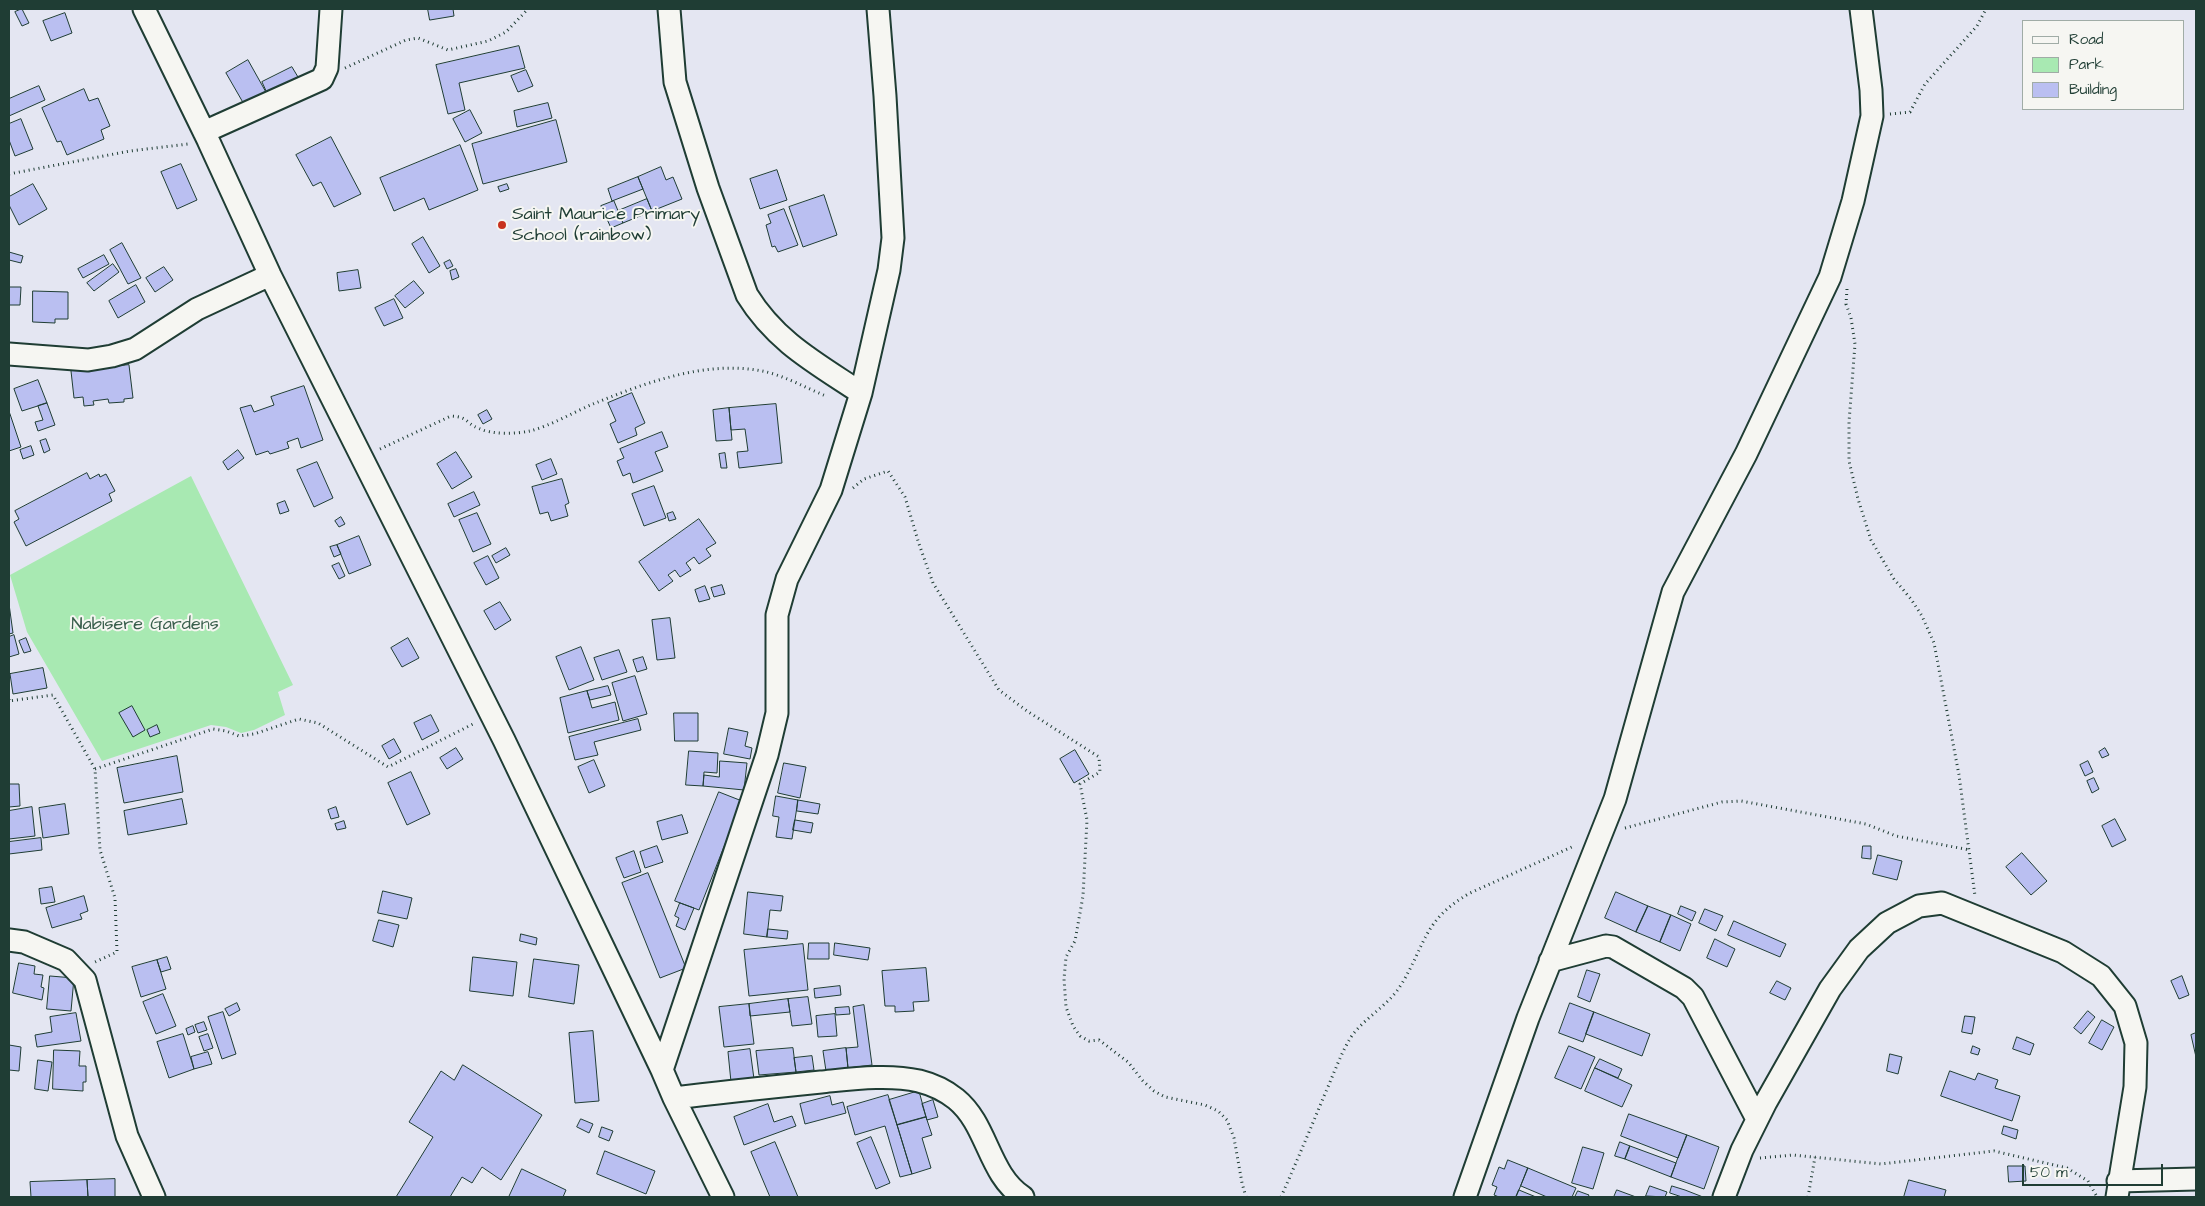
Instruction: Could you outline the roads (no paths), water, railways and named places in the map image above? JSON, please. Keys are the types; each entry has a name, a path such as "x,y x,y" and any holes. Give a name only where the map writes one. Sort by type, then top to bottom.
{"street":[{"path":"144,9 270,274 491,715 723,1197"},
{"path":"206,136 322,79 326,68 331,9"},
{"path":"668,9 675,82 708,188 747,295 756,311 792,348 859,400"},
{"path":"662,1070 767,755 777,713 777,615 787,579 831,490 859,400 888,270 893,238 878,9"},
{"path":"1465,1197 1528,1018 1615,799 1673,592 1746,454 1830,278 1853,201 1872,116 1871,90 1861,9"},
{"path":"9,354 88,360 112,356 135,348 197,309 270,274"},
{"path":"1724,1197 1738,1159 1757,1119 1830,989 1859,950 1887,923 1919,906 1942,903 2063,952 2101,976 2125,1006 2136,1043 2135,1087 2118,1189 2196,1179"},
{"path":"9,940 24,942 66,960 85,980 92,1012 127,1136 154,1197"},
{"path":"1550,961 1606,946 1613,948 1684,988 1693,997 1757,1119"},
{"path":"674,1098 850,1080 897,1078 919,1081 935,1086 956,1099 974,1118 991,1158 1010,1188 1024,1197"}],"place":[{"name":"Saint Maurice Primary School (rainbow)","path":"502,225"}],"park label":[{"name":"Nabisere Gardens","path":"145,625"}]}
